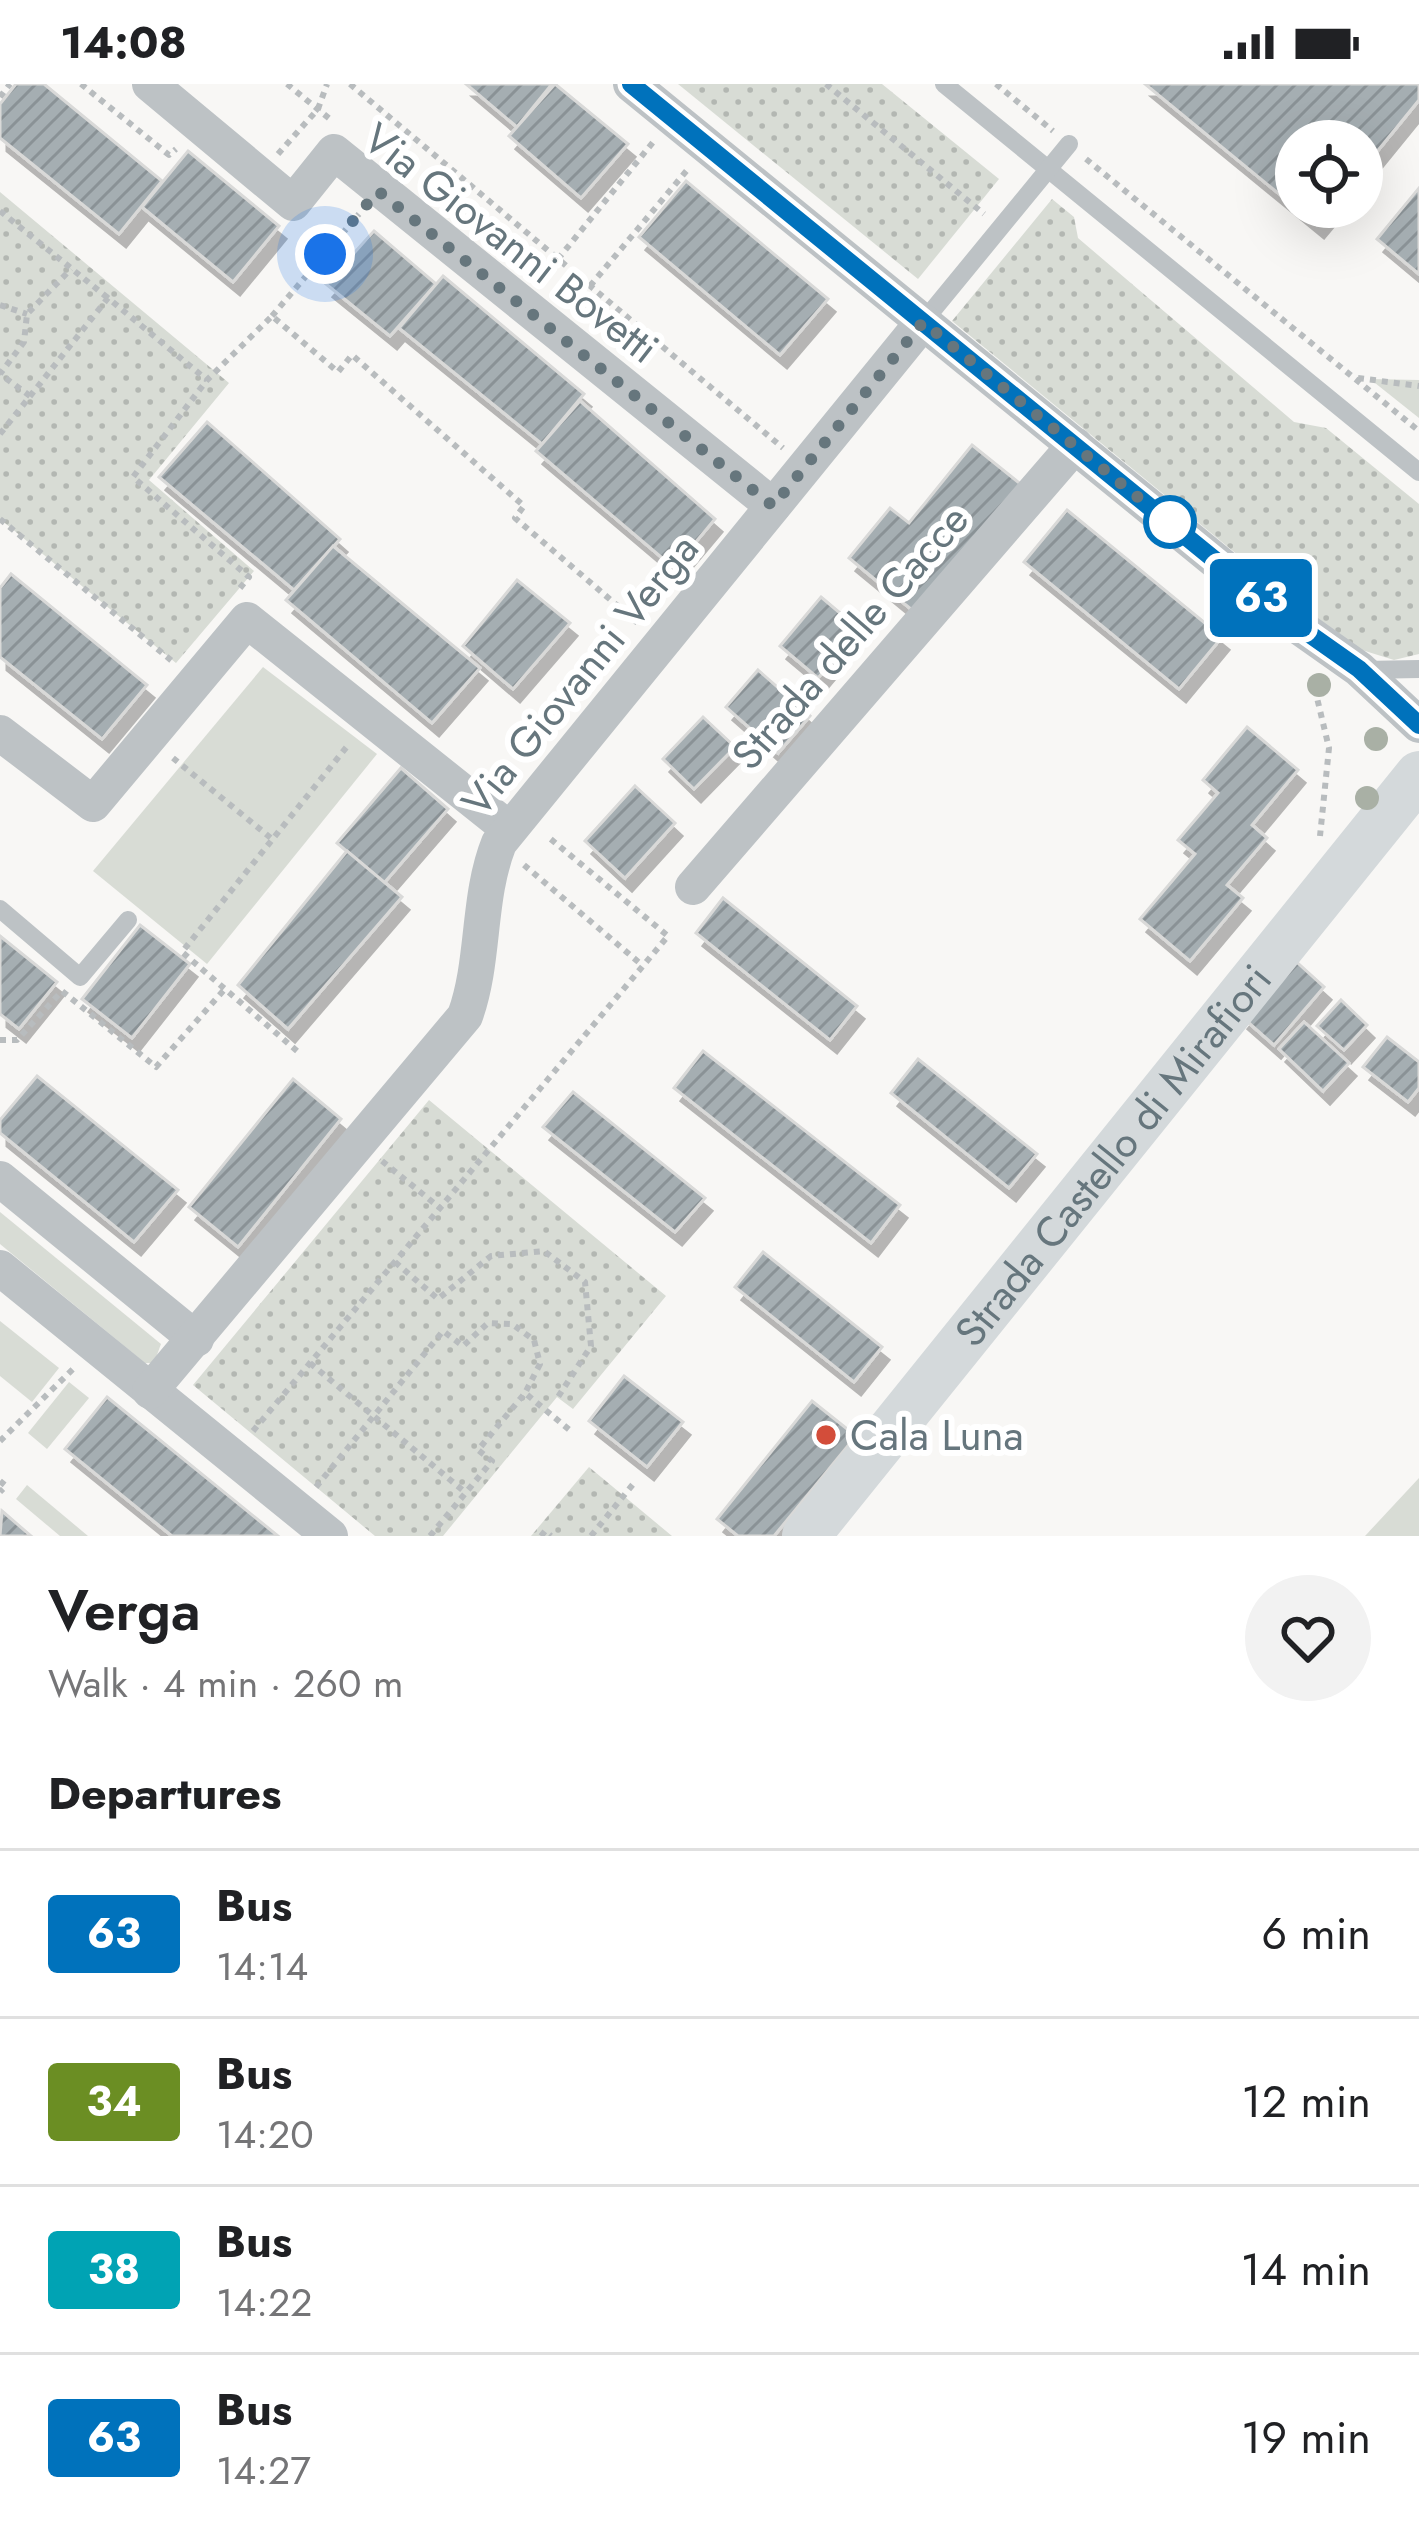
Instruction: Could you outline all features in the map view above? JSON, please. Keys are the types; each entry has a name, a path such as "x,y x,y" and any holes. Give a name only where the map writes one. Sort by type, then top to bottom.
{"street":[{"name":"Via Giovanni Bovetti","path":"150,84 293,203 334,152 773,506"},
{"path":"631,84 1281,614 1368,670 1419,694"},
{"name":"Via Giovanni Verga","path":"150,1391 465,1016 492,859 510,829 923,322"},
{"name":"Strada delle Cacce","path":"693,887 1075,445"},
{"path":"0,733 94,804 247,620 510,829"},
{"path":"1368,670 1419,725"},
{"name":"Strada Castello di Mirafiori","path":"806,1536 1419,775"},
{"path":"0,1179 196,1339"},
{"path":"0,1268 330,1536"}],"lane":[{"path":"944,84 1419,472"},
{"path":"923,322 1069,144"},
{"path":"1368,670 1419,669"},
{"path":"0,909 80,976 128,920"}],"path":[{"path":"0,97 10,84"},
{"path":"81,84 170,155 198,124"},
{"path":"260,174 318,109 327,84"},
{"path":"350,84 805,467"},
{"path":"826,84 1000,228"},
{"path":"995,84 1419,431"},
{"path":"558,259 673,118"},
{"path":"590,286 707,146"},
{"path":"235,594 249,577 133,477 207,380 272,316 378,191"},
{"path":"0,212 207,380"},
{"path":"30,396 0,374 24,341 27,314 71,269"},
{"path":"0,434 107,298"},
{"path":"0,305 27,314"},
{"path":"272,316 338,371 352,355 524,506 515,518 661,643"},
{"path":"1354,378 1419,386"},
{"path":"0,519 176,663"},
{"path":"1281,614 1306,658 1329,748 1319,845"},
{"path":"297,1051 182,952 370,718"},
{"path":"148,738 272,839"},
{"path":"231,1456 668,936 510,829"},
{"path":"510,829 643,966"},
{"path":"0,1040 17,1040 62,991 156,1067 224,990"},
{"path":"360,1144 440,1208"},
{"path":"395,1262 438,1299 490,1256 544,1251 585,1282 591,1346 558,1397"},
{"path":"298,1510 443,1331 463,1346 488,1323 512,1324 534,1340 540,1364 525,1393 478,1450 492,1461 430,1536"},
{"path":"0,1441 96,1347"},
{"path":"310,1363 466,1493"},
{"path":"525,1393 572,1432"},
{"path":"0,1480 6,1486 0,1492"},
{"path":"592,1536 634,1483"},
{"path":"541,1536 545,1531 551,1536"}],"shaded area":[{"path":"678,84 882,84 999,179 918,279"},
{"path":"0,192 229,383 149,480 254,571 176,663 0,519"},
{"path":"1052,199 1074,217 1078,238 1294,422 1326,428 1419,504 1419,654 1394,660 1349,646 952,321"},
{"path":"1370,379 1419,380 1419,418"},
{"path":"263,667 377,754 207,964 93,871"},
{"path":"429,1100 666,1296 573,1409 557,1397 443,1536 375,1536 193,1385"},
{"path":"0,1212 161,1344 154,1363 145,1363 0,1244"},
{"path":"0,1321 59,1368 32,1402 0,1376"},
{"path":"69,1382 89,1398 47,1449 28,1433"},
{"path":"589,1467 672,1536 531,1536"},
{"path":"1419,1478 1419,1536 1365,1536"},
{"path":"27,1485 88,1536 60,1536 16,1499"}],"building":[{"path":"16,84 44,84 162,181 119,234 0,138 0,104"},
{"path":"466,84 552,84 517,127"},
{"path":"555,84 628,144 581,198 509,136"},
{"path":"1145,84 1419,84 1419,100 1383,144 1383,120 1275,120 1275,191"},
{"path":"188,151 279,226 233,282 142,207"},
{"path":"686,181 828,299 780,355 639,237"},
{"path":"1419,188 1419,274 1377,239"},
{"path":"374,231 436,284 390,336 326,284"},
{"path":"443,276 584,394 542,444 399,328"},
{"path":"580,401 715,519 674,568 536,451"},
{"path":"207,422 340,539 294,590 159,477"},
{"path":"972,445 1023,486 918,615 849,558 890,508 909,523"},
{"path":"1067,510 1222,637 1179,689 1024,562"},
{"path":"333,546 480,668 432,723 286,600"},
{"path":"11,574 147,685 102,739 0,657 0,588"},
{"path":"517,580 570,623 513,689 463,646"},
{"path":"821,597 859,629 818,678 780,646"},
{"path":"758,670 810,716 778,753 726,707"},
{"path":"703,717 735,747 694,789 663,759"},
{"path":"1247,727 1298,770 1252,825 1267,838 1227,885 1243,898 1190,961 1140,919 1195,854 1178,840 1218,793 1203,780"},
{"path":"401,768 448,809 384,883 337,843"},
{"path":"635,786 675,823 625,878 585,841"},
{"path":"347,851 402,897 288,1029 238,985"},
{"path":"723,898 857,1006 830,1040 696,933"},
{"path":"140,925 190,964 132,1038 82,999"},
{"path":"0,936 57,982 19,1029 0,1014"},
{"path":"1290,956 1324,987 1274,1045 1241,1016"},
{"path":"1341,1000 1367,1025 1344,1050 1317,1026"},
{"path":"1304,1022 1349,1063 1323,1091 1279,1049"},
{"path":"1387,1037 1419,1062 1419,1088 1408,1102 1363,1067"},
{"path":"703,1051 900,1205 871,1243 674,1088"},
{"path":"918,1059 1037,1154 1009,1188 891,1093"},
{"path":"37,1076 178,1190 134,1242 0,1133 0,1120"},
{"path":"293,1079 341,1119 238,1247 189,1207"},
{"path":"573,1092 705,1198 675,1232 543,1127"},
{"path":"763,1252 882,1347 854,1382 735,1287"},
{"path":"624,1376 683,1422 647,1467 589,1421"},
{"path":"107,1397 278,1536 172,1536 65,1449"},
{"path":"812,1401 856,1436 774,1536 738,1536 717,1519"},
{"path":"2,1511 31,1536 0,1536"}],"bus line":[{"name":"63","path":"631,84 1281,614 1359,669 1419,725"}],"place":[{"name":"Cala Luna","path":"826,1435"}],"route":[{"path":"325,254 378,191 773,506 923,322 1178,530 1170,522"}]}
